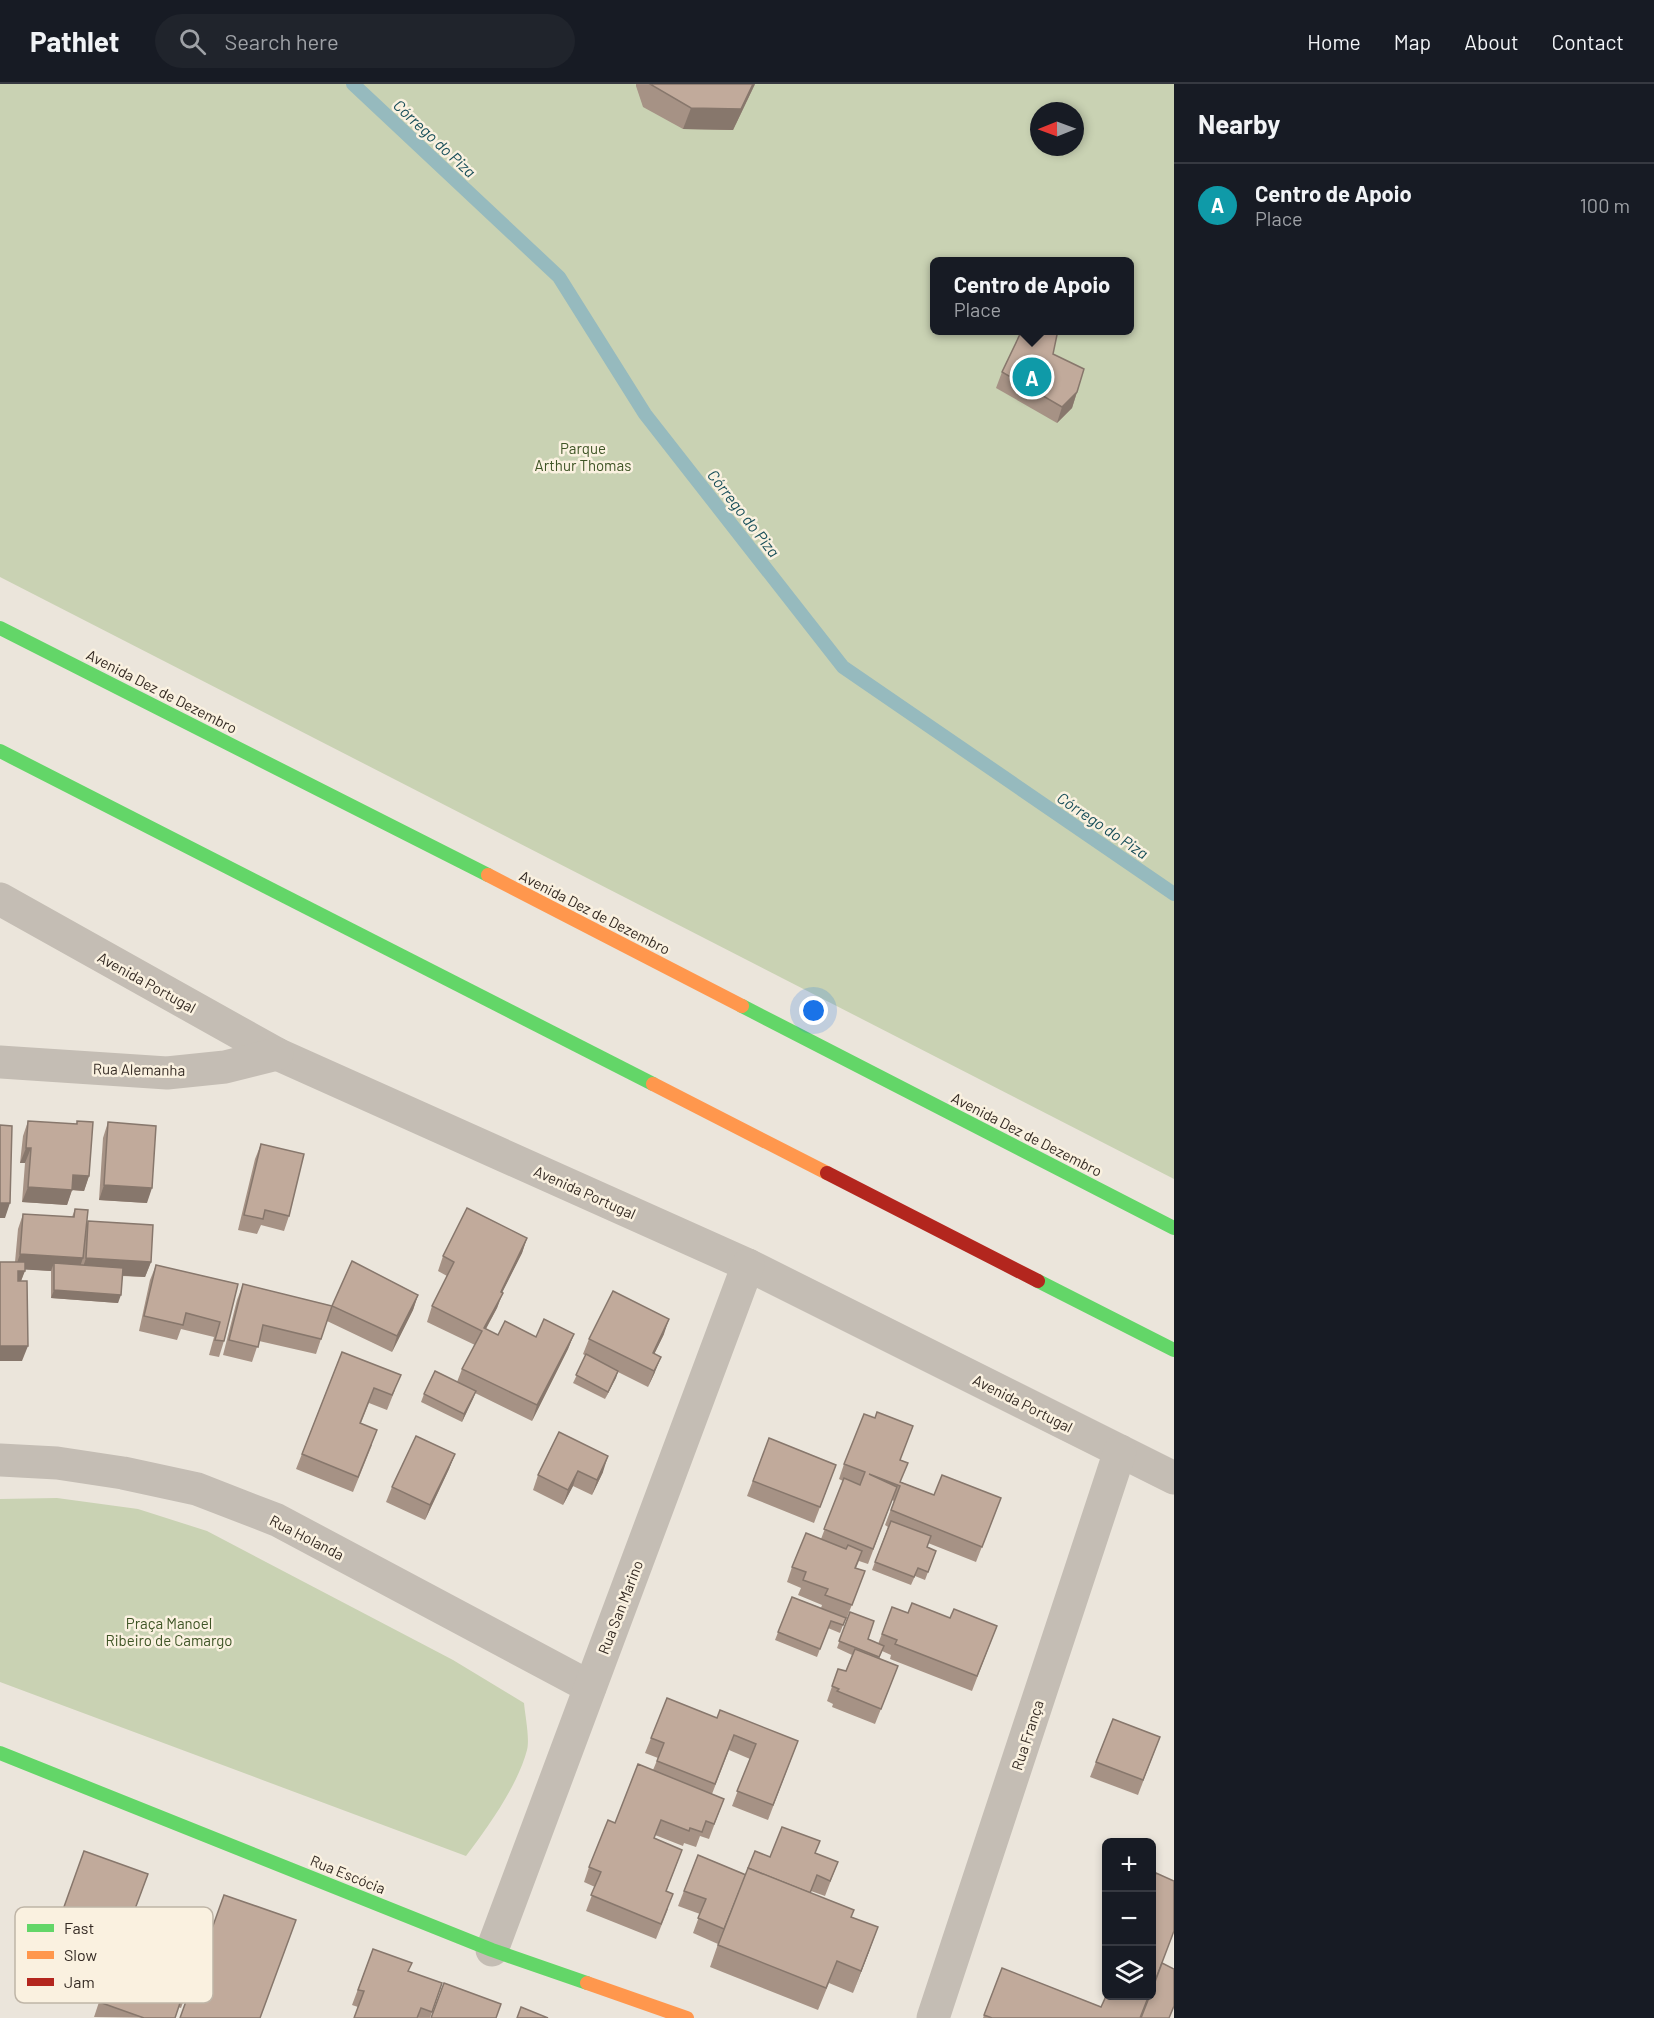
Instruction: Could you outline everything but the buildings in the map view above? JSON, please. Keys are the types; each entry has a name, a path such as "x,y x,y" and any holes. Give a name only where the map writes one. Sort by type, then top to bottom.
{"main road":[{"name":"Avenida Dez de Dezembro","path":"0,628 386,822 1174,1228"},
{"path":"0,751 1174,1350"},
{"name":"Rua Escócia","path":"0,1753 492,1950 687,2018"}],"street":[{"name":"Avenida Portugal","path":"0,899 276,1054 748,1265 1174,1478"},
{"name":"Rua Alemanha","path":"0,1062 167,1073 225,1067 276,1054"},
{"name":"Rua San Marino","path":"492,1950 748,1265"},
{"name":"Rua França","path":"933,2018 1120,1451"},
{"name":"Rua Holanda","path":"0,1460 57,1463 123,1473 197,1489 277,1520 590,1687"}],"green space":[{"name":"Parque Arthur Thomas","path":"0,84 1174,84 1174,1179 0,577"},
{"name":"Praça Manoel Ribeiro de Camargo","path":"57,1498 138,1509 207,1531 453,1660 524,1703 528,1740 523,1763 501,1805 466,1856 0,1682 0,1499"}],"waterway":[{"name":"Córrego do Piza","path":"353,84 559,277 645,414 843,667 1174,894"}],"traffic: fast":[{"path":"0,628 488,875"},
{"path":"0,751 653,1084"},
{"path":"742,1006 1174,1228"},
{"path":"1038,1281 1174,1350"},
{"path":"0,1753 492,1950 587,1983"}],"traffic: slow":[{"path":"488,875 742,1006"},
{"path":"653,1084 827,1173"},
{"path":"587,1983 687,2018"}],"traffic: jam":[{"path":"827,1173 1038,1281"}],"place":[{"name":"Centro de Apoio","path":"1032,377"}]}
